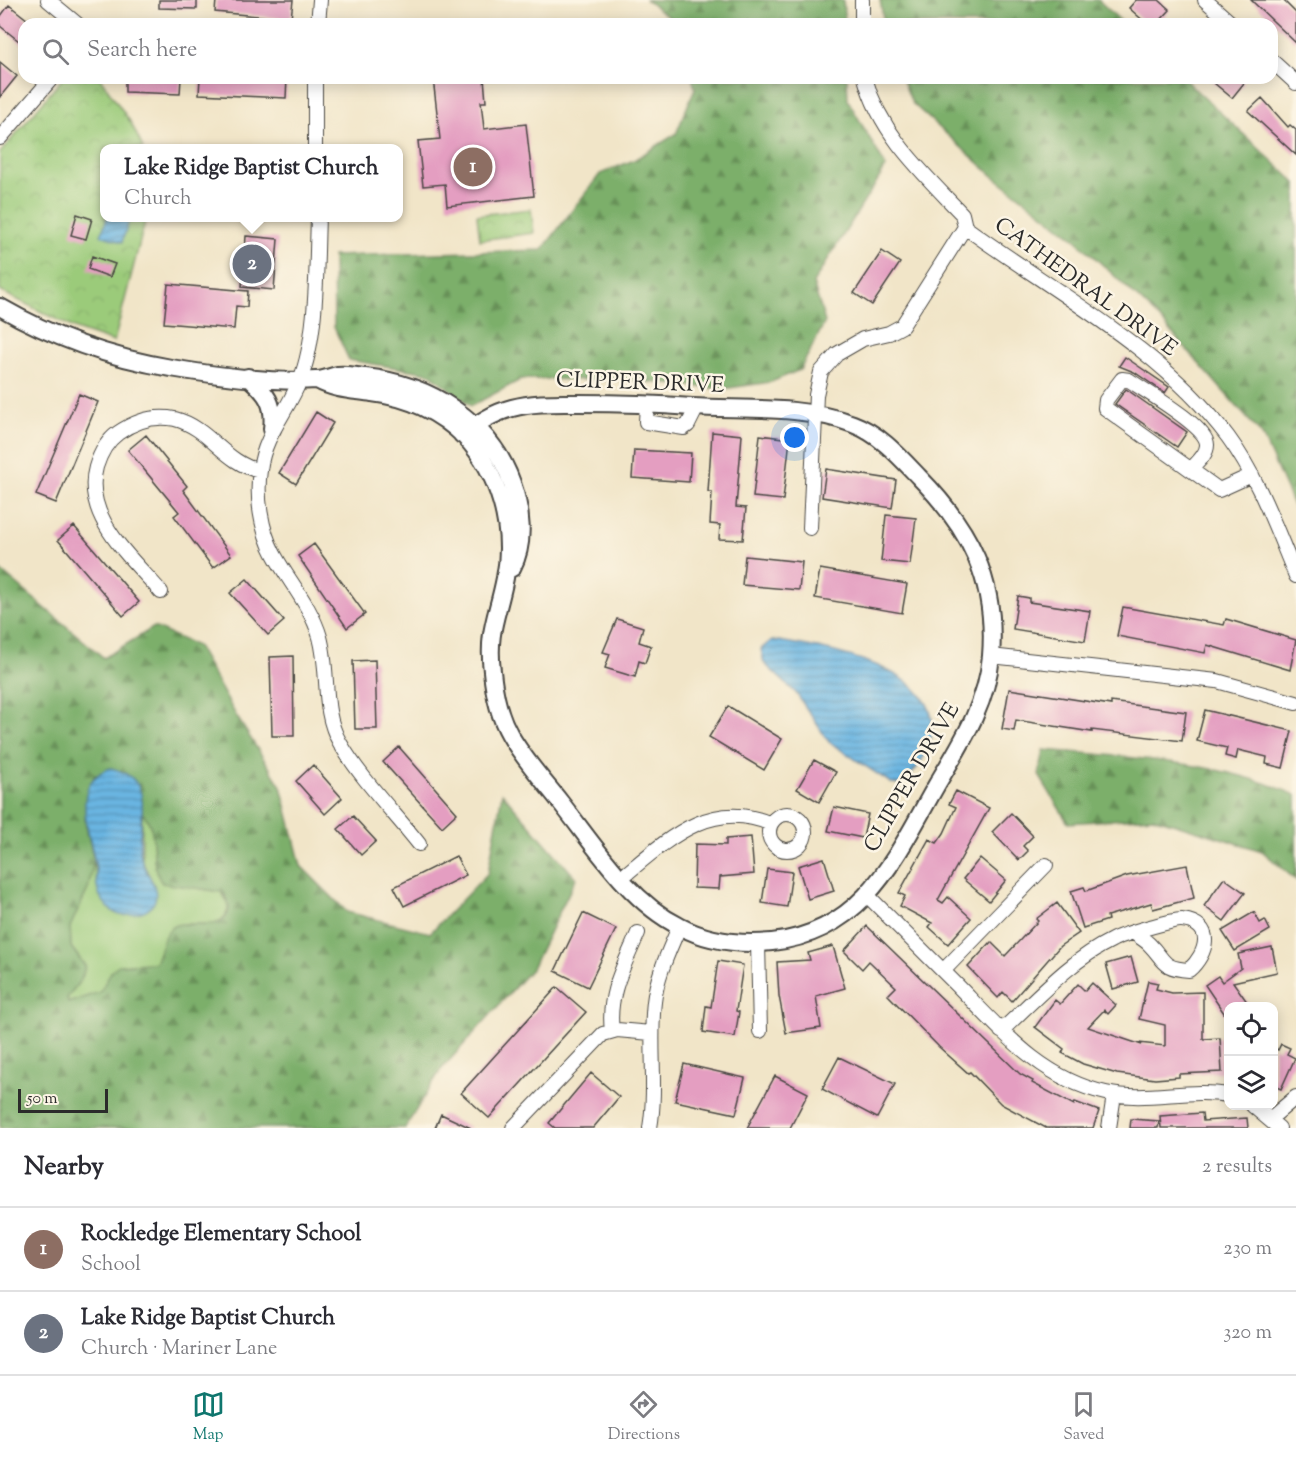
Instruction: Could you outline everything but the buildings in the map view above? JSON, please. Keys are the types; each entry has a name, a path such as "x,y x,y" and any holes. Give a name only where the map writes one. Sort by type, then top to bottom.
{"street":[{"path":"48,0 70,18"},
{"path":"318,18 320,0"},
{"path":"862,0 862,18"},
{"path":"1205,0 1225,18"},
{"path":"1278,66 1296,83"},
{"path":"0,138 47,84"},
{"path":"315,84 315,144"},
{"path":"867,84 878,114 896,143 962,214 965,226"},
{"path":"272,429 309,380 318,222"},
{"name":"CATHEDRAL DRIVE","path":"810,528 816,415 821,372 837,354 863,339 889,333 902,326 965,226 1124,337 1156,362 1210,415 1252,475 1296,576"},
{"name":"CLIPPER DRIVE","path":"0,307 77,343 129,359 198,372 248,377 309,380 341,375 403,384 441,399 468,430 488,467 504,512 508,549 505,581 492,625 490,647 494,692 504,722 518,748 621,878 653,910 679,927 717,939 758,943 788,939 824,928 855,908 868,896 894,859 971,726 987,683 991,656 988,599 981,567 968,537 948,506 891,448 873,435 854,424 816,415 647,404 537,403 499,412 468,430"},
{"path":"248,377 270,400 273,410 272,429 260,471 258,492 270,544 309,611 321,640 324,687 334,730 352,760 419,844"},
{"path":"1192,468 1206,451 1208,443 1201,430 1129,380 1122,379 1106,400 1106,408 1192,468 1219,490 1252,475"},
{"path":"161,592 120,544 101,516 96,502 94,481 98,460 104,448 115,435 141,421 169,418 200,430 238,464 260,471"},
{"path":"991,656 1217,681 1296,703"},
{"path":"621,878 669,838 709,819 746,815 771,824"},
{"path":"943,971 1046,866"},
{"path":"868,896 1022,1051 1060,1077 1082,1087 1114,1095 1161,1097 1214,1093 1224,1094"},
{"path":"1001,1031 1080,959 1111,940 1133,932 1182,920 1194,924 1204,934 1206,947 1201,960 1189,970 1178,969 1166,966 1150,944 1133,932"},
{"path":"650,1128 654,1083 651,1033 659,974 679,927"},
{"path":"612,1031 610,1014 613,994 638,933"},
{"path":"758,943 760,1031"},
{"path":"513,1128 595,1040 612,1031 651,1033"},
{"path":"1109,1128 1114,1095"},
{"path":"1258,1110 1275,1123 1296,1097"}],"green space":[{"path":"646,0 843,0 844,18 670,18"},
{"path":"880,0 1098,0 1118,18 883,18"},
{"path":"58,84 104,84 131,123 141,144 100,144 100,222 145,222 114,342 76,329 0,291 0,153"},
{"path":"694,84 847,84 848,100 886,167 813,283 825,322 800,370 771,382 722,389 628,380 522,379 471,406 429,373 349,360 334,327 333,256 542,250 600,174 634,160 676,134 695,88"},
{"path":"904,84 1189,84 1296,183 1296,512 1262,435 1157,316 1073,237 992,175 912,103"},
{"path":"531,209 534,233 480,240 477,215"},
{"path":"0,570 104,658 154,627 197,646 237,717 281,786 301,866 347,912 430,933 488,873 502,793 576,878 532,968 440,1071 405,1128 0,1128","holes":["95,775 142,801 142,813 151,829 155,865 162,883 221,892 228,903 226,917 213,924 185,924 171,928 165,936 155,963 119,965 112,970 100,992 68,1003 67,998 82,978 85,966 71,947 70,927 88,889 94,861 85,821 88,790"]},
{"path":"1044,750 1172,762 1236,775 1296,795 1296,880 1262,851 1153,817 1068,823 1039,775"},
{"path":"142,813 151,829 155,865 162,882 221,892 229,904 226,914 214,923 171,927 155,963 127,964 106,982 100,992 68,1003 67,998 82,978 85,966 71,947 70,926 88,889 94,861 98,891 115,913 143,910 148,908 155,899 154,885 142,861"}],"water":[{"path":"106,222 129,222 122,242 101,235"},
{"path":"772,640 847,655 875,665 900,677 919,693 931,713 931,738 916,769 906,780 901,784 891,783 829,742 796,693 764,663 761,649"},
{"path":"111,768 127,774 136,783 141,794 142,861 154,885 156,895 148,909 136,914 119,915 105,904 98,893 96,869 87,827 85,798 89,785 97,775"}],"place":[{"name":"Rockledge Elementary School","path":"473,167"},
{"name":"Lake Ridge Baptist Church","path":"252,264"}]}
